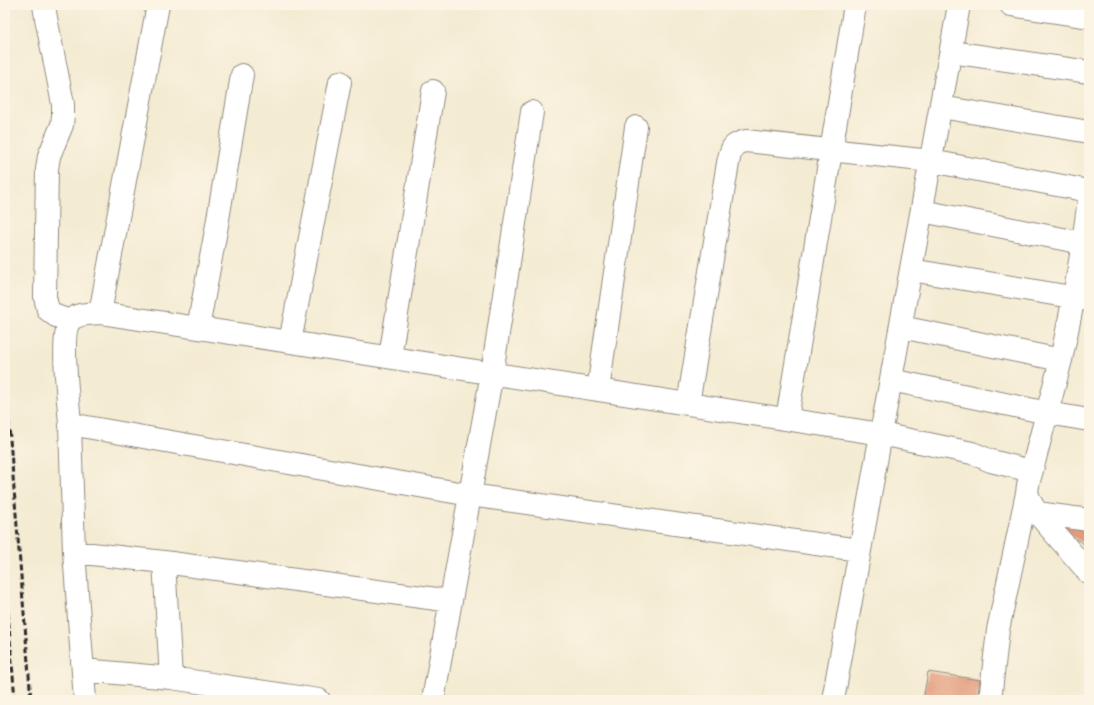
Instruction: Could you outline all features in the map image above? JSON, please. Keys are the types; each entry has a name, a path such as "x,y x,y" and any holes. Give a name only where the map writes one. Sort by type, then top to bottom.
{"street":[{"path":"44,5 63,104 62,124 49,156 47,169 45,297 48,310 56,316 70,321"},
{"path":"100,313 158,5"},
{"path":"787,419 855,5"},
{"path":"832,700 959,5"},
{"path":"1011,5 1089,17"},
{"path":"951,52 1089,72"},
{"path":"198,328 242,75"},
{"path":"290,342 340,82"},
{"path":"390,357 433,91"},
{"path":"941,107 1089,132"},
{"path":"433,700 492,373 532,112"},
{"path":"598,390 636,127"},
{"path":"688,404 728,163 731,149 737,143 746,141 931,161 1089,191"},
{"path":"990,700 998,630 1032,470 1061,360 1081,298 1083,243 1089,199"},
{"path":"922,211 1083,243"},
{"path":"911,270 1081,298"},
{"path":"85,700 74,552 70,424 65,348 66,332 70,321 80,315 100,313 881,434 972,453 991,461 1032,470"},
{"path":"901,327 1061,360"},
{"path":"891,380 1048,413 1089,420"},
{"path":"70,424 470,495 859,550"},
{"path":"1027,493 1031,504 1037,513 1089,573"},
{"path":"1037,513 1089,520"},
{"path":"74,552 164,562 451,601"},
{"path":"164,562 171,678"},
{"path":"83,670 171,678 319,700"}],"building":[{"path":"1089,521 1089,547 1053,525"},
{"path":"928,672 980,680 977,700 923,700"}],"railway":[{"path":"5,377 31,700"},
{"path":"5,577 15,700"}]}
